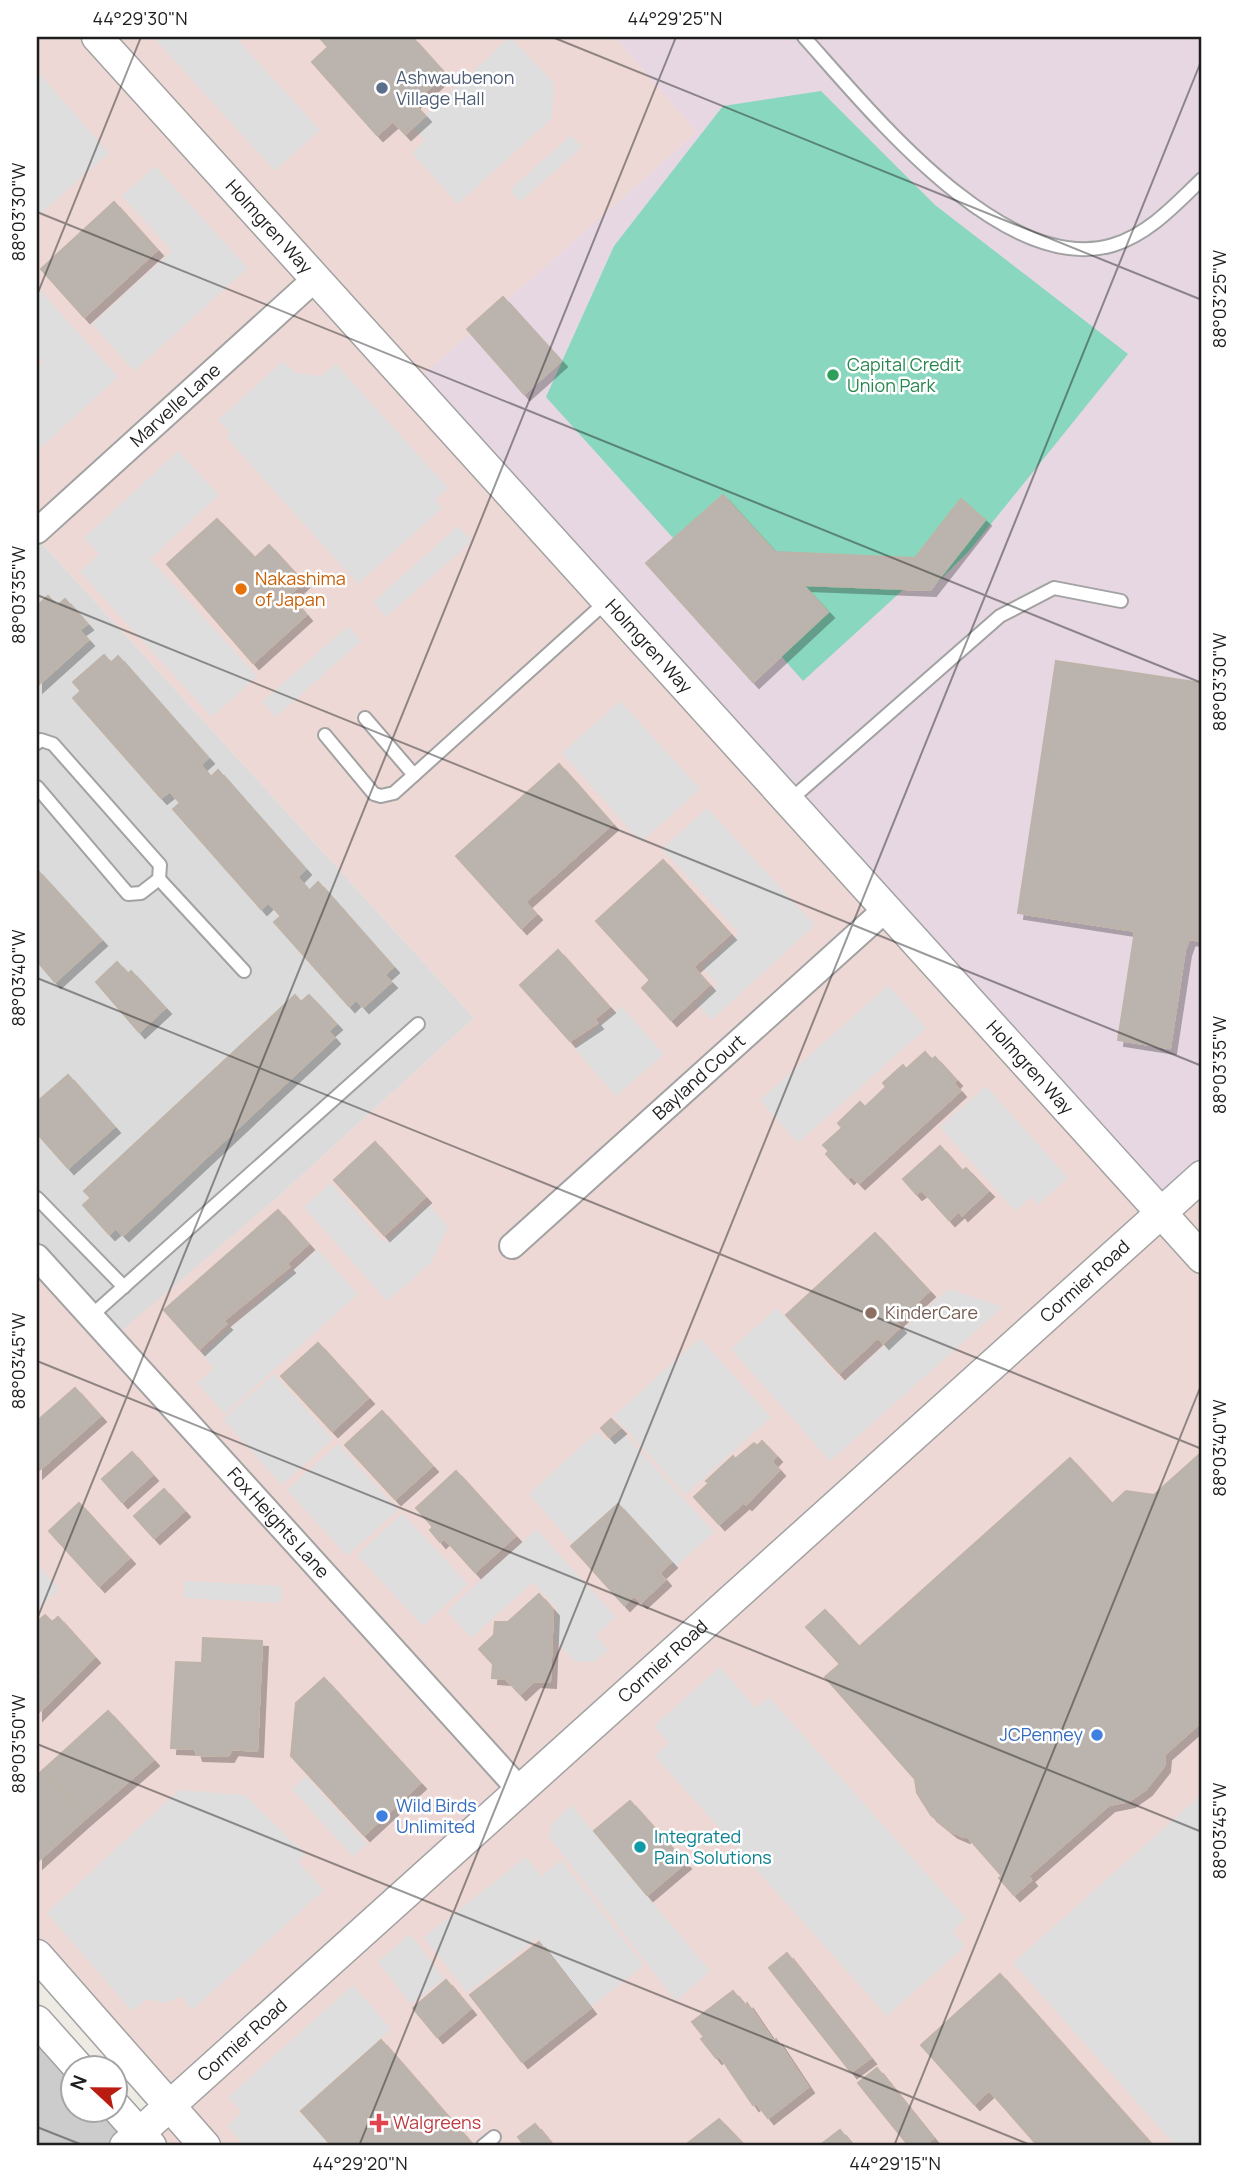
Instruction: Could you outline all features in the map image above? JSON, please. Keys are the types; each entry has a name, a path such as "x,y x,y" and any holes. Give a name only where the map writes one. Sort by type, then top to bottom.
{"street":[{"name":"Holmgren Way","path":"97,37 1202,1258"},
{"name":"Marvelle Lane","path":"37,531 316,279"},
{"name":"Bayland Court","path":"512,1246 886,909"},
{"name":"Cormier Road","path":"139,2142 170,2106 1202,1176"},
{"name":"Fox Heights Lane","path":"37,1257 520,1790"},
{"path":"37,1955 205,2146"},
{"path":"37,2021 67,2054"},
{"path":"127,2124 139,2142"}],"lane":[{"path":"804,37 911,156 944,184 994,218 1060,247 1093,249 1113,245 1137,234 1161,218 1202,179"},
{"path":"788,801 1000,616 1054,588 1121,601"},
{"path":"325,735 374,793 382,796 394,793 607,601"},
{"path":"365,718 414,775"},
{"path":"37,743 41,740 54,744 160,864 159,879 244,971"},
{"path":"37,787 128,894 141,893 159,879"},
{"path":"91,1316 418,1024"},
{"path":"37,1198 124,1287"},
{"path":"483,2146 494,2137"}],"shaded area":[{"path":"37,37 615,37 698,132 412,385 1202,1176 1202,2146 125,2146 169,2106 130,2061 130,2054 124,2054 37,1955 37,1257 112,1339 280,1195 474,1018 37,538"},
{"path":"153,37 235,37 320,130 275,171"},
{"path":"510,37 554,83 552,118 458,204 412,153 425,140 413,127"},
{"path":"615,37 1202,37 1202,1176 1161,1213 412,385 697,132"},
{"path":"37,71 109,153 37,217"},
{"path":"571,135 582,147 520,202 510,190"},
{"path":"155,166 248,268 134,371 92,324 172,251 122,196"},
{"path":"37,287 118,377 37,451 37,369 44,362 37,354"},
{"path":"283,361 295,373 321,376 336,364 448,488 435,500 442,508 358,584 226,437 230,433 218,420"},
{"path":"178,451 219,495 150,559 257,676 212,717 80,572 99,554 84,538"},
{"path":"458,526 472,541 386,617 373,602"},
{"path":"37,538 474,1018 280,1195 112,1340 37,1257"},
{"path":"348,626 361,641 276,717 262,702"},
{"path":"620,701 700,789 641,842 562,753"},
{"path":"707,808 815,925 712,1020 697,1004 718,985 702,967 739,933 662,849"},
{"path":"888,985 926,1028 798,1143 760,1100"},
{"path":"621,1006 664,1054 616,1096 574,1048"},
{"path":"986,1086 1068,1178 1038,1205 1031,1197 1015,1211 940,1127"},
{"path":"331,1183 384,1243 428,1204 448,1227 431,1263 387,1301 304,1207"},
{"path":"317,1249 358,1294 225,1414 197,1383 214,1368 202,1354"},
{"path":"949,1289 1003,1307 830,1461 731,1349 777,1308 843,1382"},
{"path":"700,1338 771,1417 685,1495 614,1416"},
{"path":"274,1374 333,1439 282,1485 223,1419"},
{"path":"621,1430 714,1532 675,1567 618,1504 573,1544 529,1494 597,1432 607,1442"},
{"path":"338,1444 398,1510 347,1556 287,1490"},
{"path":"402,1513 468,1584 423,1626 357,1555"},
{"path":"536,1529 616,1617 596,1635 608,1650 595,1662 575,1662 555,1640 557,1608 533,1582 471,1638 447,1611"},
{"path":"37,1564 59,1589 37,1610"},
{"path":"185,1581 282,1586 281,1603 184,1598"},
{"path":"720,1667 756,1708 769,1697 966,1918 952,1931 965,1946 887,2016 655,1756 669,1743 654,1726"},
{"path":"306,1776 367,1844 353,1857 292,1789"},
{"path":"179,1790 245,1795 305,1854 298,1862 324,1890 192,2010 181,1996 166,2003 147,1999 132,2011 47,1913"},
{"path":"1202,1794 1202,2146 1176,2146 1013,1963"},
{"path":"571,1805 710,1971 676,2001 549,1837 551,1825"},
{"path":"526,1857 541,1876 561,1860 644,1965 591,2007 537,1938 467,1993 424,1937"},
{"path":"410,1934 444,1979 411,2004 378,1962"},
{"path":"353,1985 391,2029 299,2111 330,2146 245,2146 227,2126 242,2112 228,2097"},
{"path":"37,2021 63,2054 60,2054 60,2124 120,2124 125,2146 37,2146"}],"green space":[{"name":"Capital Credit Union Park","path":"821,91 935,205 1128,354 970,550 930,590 904,589 803,681 781,656 753,682 646,563 674,539 546,397 614,246 723,106"}],"building":[{"name":"Ashwaubenon Village Hall","path":"319,37 412,37 445,74 413,103 425,116 405,134 393,121 377,135 312,62 328,47"},
{"path":"114,202 157,250 84,317 41,269"},
{"path":"503,297 561,361 524,394 467,329"},
{"path":"723,495 775,552 915,558 961,499 985,520 930,590 803,585 828,612 753,682 646,563"},
{"name":"Nakashima of Japan","path":"217,519 255,558 269,545 303,582 289,595 306,615 253,663 167,564"},
{"path":"48,596 57,606 65,599 87,624 79,630 88,640 37,686 37,606"},
{"path":"104,655 111,663 118,656 208,758 200,765 211,777 218,770 305,869 297,877 309,891 318,882 393,967 384,975 391,982 363,1007 356,999 349,1006 274,922 281,916 268,902 261,909 173,809 180,803 170,791 161,798 73,698 81,691 73,682"},
{"path":"1056,661 1202,683 1202,941 1189,939 1185,950 1170,1048 1118,1040 1135,931 1018,913"},
{"path":"559,764 612,824 525,902 536,914 521,928 456,856"},
{"path":"663,860 730,934 693,967 709,985 671,1020 642,988 650,980 596,921"},
{"path":"37,870 101,940 55,982 37,961"},
{"path":"558,950 609,1007 594,1019 597,1023 570,1041 520,985"},
{"path":"117,962 128,974 131,971 165,1008 139,1032 96,982"},
{"path":"295,995 301,1002 309,995 336,1024 328,1031 334,1038 123,1235 116,1228 109,1234 83,1205 91,1198 84,1191"},
{"path":"925,1052 932,1060 935,1057 956,1080 953,1083 960,1091 859,1183 851,1175 848,1178 826,1154 829,1151 823,1145 842,1128 838,1123 860,1102 865,1107 886,1087 883,1083 903,1065 906,1069"},
{"path":"68,1075 114,1127 68,1168 37,1133 37,1102"},
{"path":"375,1142 425,1197 384,1235 334,1180"},
{"path":"940,1146 962,1171 966,1168 988,1191 962,1215 959,1211 949,1220 922,1190 916,1194 903,1179"},
{"path":"278,1210 308,1244 286,1264 289,1267 223,1321 226,1324 199,1349 164,1310"},
{"path":"875,1233 929,1291 895,1322 900,1327 883,1343 878,1337 839,1373 786,1315"},
{"path":"318,1343 368,1398 332,1431 281,1376"},
{"path":"75,1388 100,1416 37,1472 37,1421"},
{"path":"382,1411 432,1466 395,1499 345,1445"},
{"path":"611,1419 620,1428 609,1437 601,1428"},
{"path":"762,1441 776,1456 771,1461 779,1470 746,1504 744,1502 719,1524 694,1497 709,1483 706,1481 733,1456 735,1459 754,1443 757,1446"},
{"path":"132,1452 152,1475 122,1502 102,1479"},
{"path":"1202,1452 1202,1721 1165,1754 1164,1766 1146,1789 1129,1801 1109,1805 1028,1876 1031,1880 1014,1895 999,1878 1002,1876 966,1835 964,1837 952,1832 931,1815 917,1793 915,1779 825,1677 840,1664 806,1627 825,1610 859,1647 1070,1458 1112,1504 1126,1491 1154,1495"},
{"path":"456,1471 515,1536 475,1572 444,1538 440,1542 430,1530 433,1527 416,1508"},
{"path":"164,1489 184,1511 154,1538 134,1516"},
{"path":"79,1503 129,1558 99,1586 49,1531"},
{"path":"618,1504 671,1562 659,1573 665,1580 641,1602 634,1595 624,1605 571,1546"},
{"path":"539,1594 553,1610 550,1682 534,1681 520,1694 506,1679 492,1678 493,1664 479,1649 494,1635 495,1622 508,1622"},
{"path":"45,1615 52,1622 58,1617 94,1657 37,1714 37,1681 41,1677 37,1672 37,1622"},
{"path":"203,1638 262,1641 257,1751 232,1749 228,1756 197,1755 195,1749 171,1748 176,1662 202,1663"},
{"path":"324,1678 420,1783 364,1835 291,1756 296,1703"},
{"path":"108,1711 153,1760 87,1817 43,1770"},
{"path":"43,1770 87,1817 37,1862 37,1776"},
{"name":"Integrated Pain Solutions","path":"630,1801 685,1863 647,1895 594,1831"},
{"path":"539,1942 590,2008 522,2062 470,1995"},
{"path":"787,1953 870,2058 851,2072 769,1968"},
{"path":"1000,1974 1153,2146 1038,2146 989,2090 974,2104 921,2045"},
{"path":"446,1980 470,2009 437,2037 413,2008"},
{"path":"733,1991 745,2006 747,2003 773,2041 776,2039 808,2087 768,2118 756,2103 753,2105 719,2055 716,2058 701,2039 704,2037 692,2022"},
{"name":"Walgreens","path":"381,2040 471,2143 468,2146 332,2146 301,2111"},
{"path":"877,2068 933,2138 923,2146 909,2146 858,2083"},
{"path":"719,2119 745,2146 684,2146"},
{"path":"535,2124 553,2146 525,2146 518,2137"},
{"path":"840,2130 853,2146 819,2146"}],"place":[{"name":"Ashwaubenon Village Hall","path":"382,88"},
{"name":"Capital Credit Union Park","path":"833,375"},
{"name":"Nakashima of Japan","path":"241,589"},
{"name":"KinderCare","path":"871,1313"},
{"name":"JCPenney","path":"1097,1735"},
{"name":"Wild Birds Unlimited","path":"382,1816"},
{"name":"Integrated Pain Solutions","path":"640,1847"},
{"name":"Walgreens","path":"379,2123"}]}
